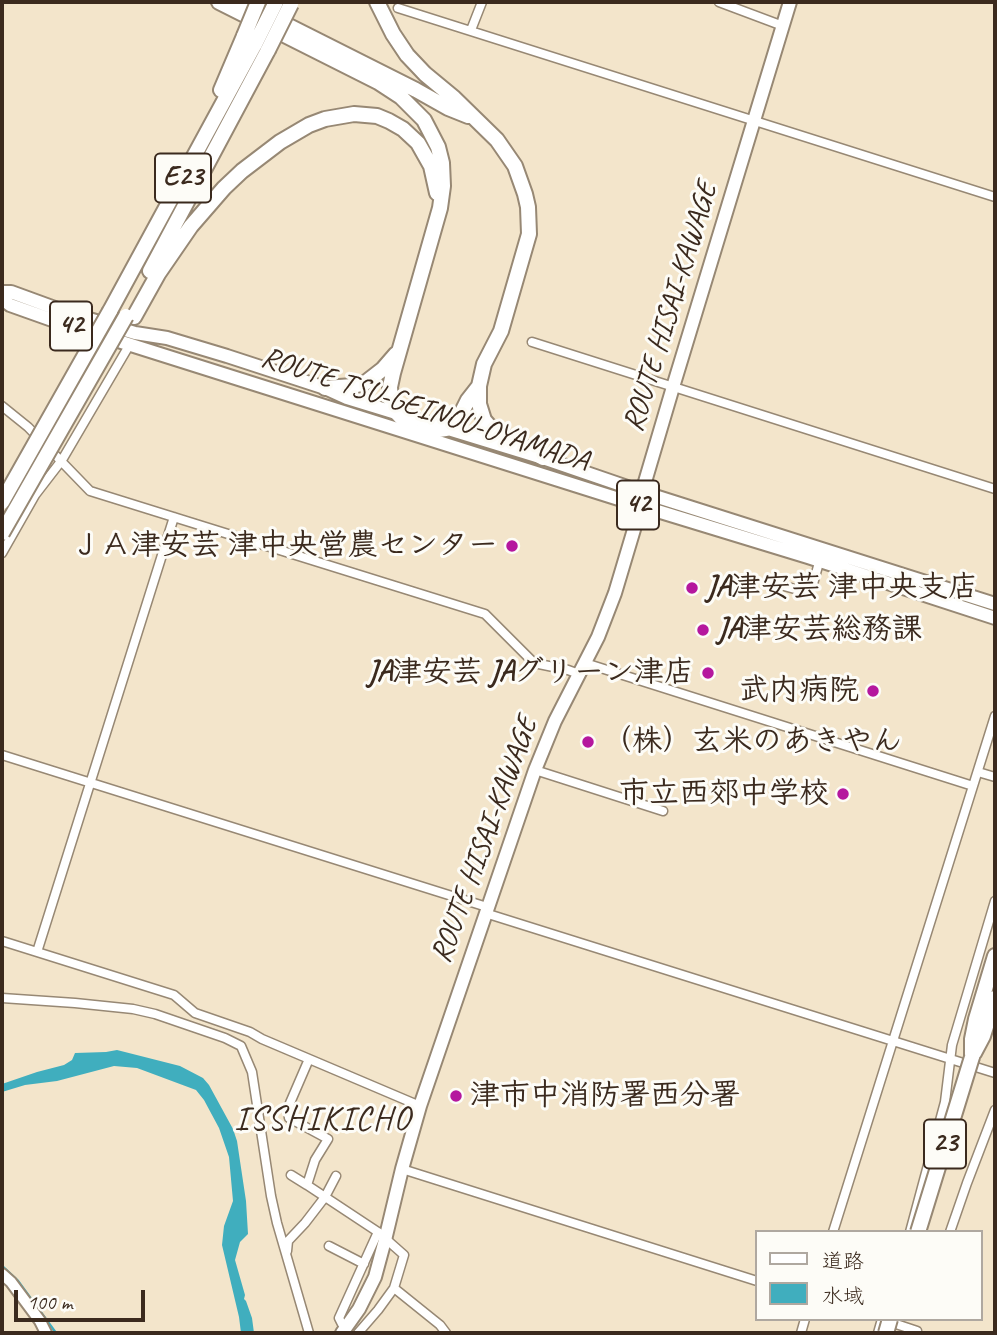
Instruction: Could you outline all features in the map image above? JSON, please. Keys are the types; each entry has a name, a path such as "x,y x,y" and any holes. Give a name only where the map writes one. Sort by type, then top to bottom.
{"highway":[{"path":"219,2 378,82 411,105 429,128 438,147 443,175 440,208 399,350 390,387 391,401 397,413 415,433 446,429 458,420 479,386"},
{"path":"241,2 448,108 480,121"},
{"path":"256,44 258,2"},
{"name":"E23","path":"2,533 33,476 130,317 276,2"},
{"path":"377,2 407,55 480,121 497,140 514,166 525,194 529,234 501,331 484,364 479,386 479,404 491,428 543,458"},
{"name":"E23","path":"2,502 256,44 291,3"},
{"path":"130,317 191,226 224,188 280,142 325,119 365,114 389,121 403,129 426,155 440,208"},
{"path":"326,388 365,383 383,369 399,350"},
{"path":"972,1057 976,1019 995,956"},
{"name":"23","path":"919,1230 972,1057 983,1036 995,998"}],"main road":[{"name":"ROUTE HISAI-KAWAGE","path":"342,1329 354,1316 374,1278 382,1236 420,1106 535,770 555,721 607,617 673,387 790,2"},
{"name":"ROUTE TSU-GEINOU-OYAMADA","path":"2,292 11,292 135,333 167,338 326,388 347,398 543,458 641,499"},
{"name":"ROUTE TSU-GEINOU-OYAMADA","path":"2,299 10,305 130,344 415,433 821,555 995,604"},
{"name":"ROUTE TSU-GEINOU-OYAMADA","path":"821,555 995,618"},
{"path":"2,1274 11,1282 46,1333"}],"street":[{"path":"471,30 482,2"},
{"path":"719,2 783,26"},
{"path":"398,4 471,30 995,197"},
{"path":"532,342 995,489"},
{"path":"2,553 35,495 62,460 130,344"},
{"path":"2,406 28,427 90,491 485,614 534,663 568,670 582,668 973,786"},
{"path":"37,952 174,517"},
{"path":"774,583 802,591 813,584 821,555"},
{"path":"834,1230 995,716"},
{"path":"2,755 995,1073"},
{"path":"535,770 663,811"},
{"path":"978,772 995,777"},
{"path":"911,1230 945,1102 952,1045 995,901"},
{"path":"2,941 174,995 195,1013 255,1035 420,1106"},
{"path":"2,998 133,1009 155,1014 241,1046 252,1072 271,1196 309,1333"},
{"path":"225,1038 255,1035"},
{"path":"307,1185 315,1160 328,1139 289,1118 290,1103 309,1059"},
{"path":"951,1230 995,1110"},
{"path":"402,1168 755,1279"},
{"path":"290,1175 382,1236 404,1255 394,1288 358,1333"},
{"path":"286,1257 288,1241 325,1197 336,1176"},
{"path":"342,1329 340,1318 364,1264 382,1236"},
{"path":"329,1246 364,1264"},
{"path":"394,1288 440,1325 446,1333"},
{"path":"887,1321 916,1332"}],"water":[{"path":"117,1050 180,1066 203,1078 233,1129 246,1201 248,1234 240,1242 235,1260 254,1333 241,1333 222,1245 224,1226 233,1201 229,1157 219,1128 196,1090 137,1068 114,1066 2,1092 2,1084 64,1065 72,1060 75,1053"}],"waterway":[{"path":"2,1266 18,1281 56,1333"}],"place":[{"name":"ＪＡ津安芸 津中央営農センター","path":"512,546"},
{"name":"JA津安芸 津中央支店","path":"692,588"},
{"name":"JA津安芸総務課","path":"703,630"},
{"name":"JA津安芸 JAグリーン津店","path":"708,673"},
{"name":"武内病院","path":"873,691"},
{"name":"（株）玄米のあきやん","path":"588,742"},
{"name":"市立西郊中学校","path":"843,794"},
{"name":"津市中消防署西分署","path":"456,1096"}],"district":[{"name":"ISSHIKICHO","path":"323,1120"}]}
